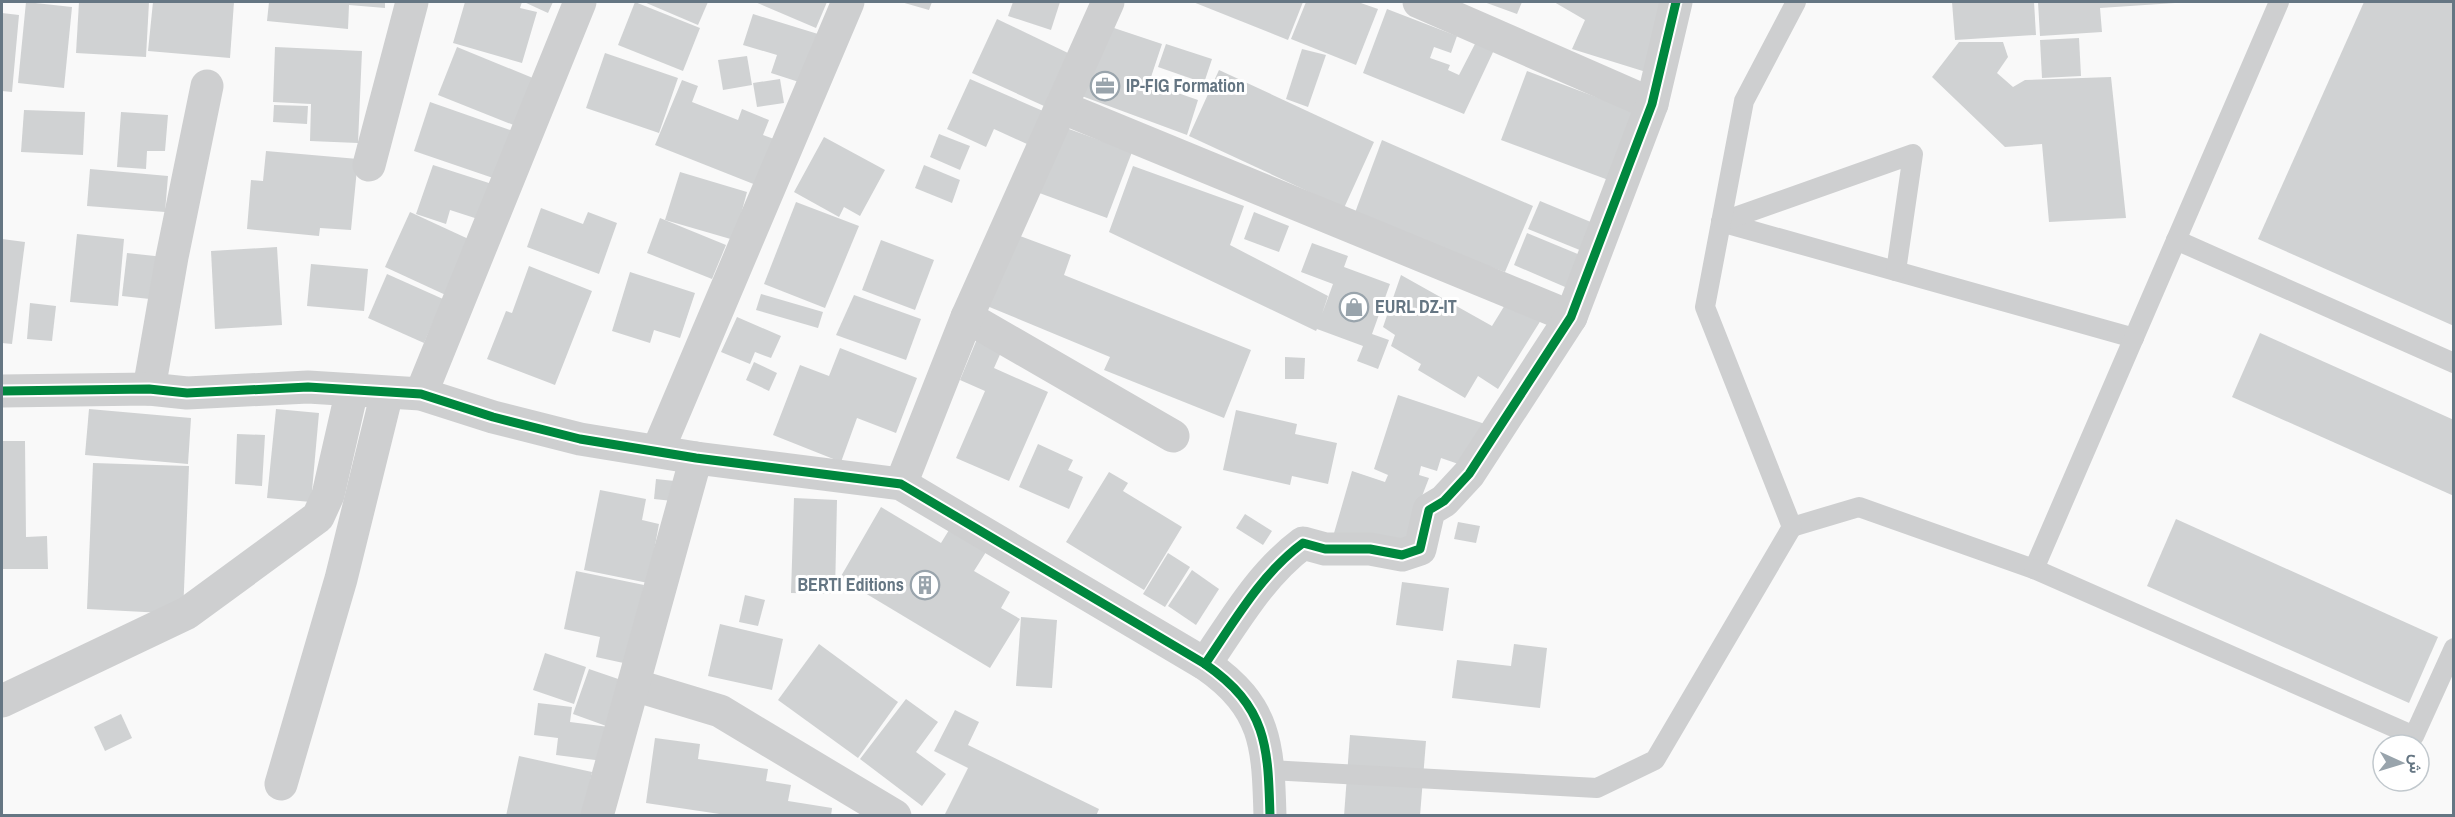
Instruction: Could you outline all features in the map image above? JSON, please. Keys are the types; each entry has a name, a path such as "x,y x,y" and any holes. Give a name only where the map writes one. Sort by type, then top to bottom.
{"street":[{"path":"369,165 412,2"},
{"path":"420,394 580,2"},
{"path":"658,450 848,2"},
{"path":"901,484 967,316 1108,2"},
{"path":"1419,2 1652,104"},
{"path":"1205,664 1266,577 1282,558 1303,543 1325,549 1370,549 1402,555 1420,549 1429,510 1444,501 1468,474 1571,317 1652,104 1676,2"},
{"path":"148,389 207,87"},
{"path":"1061,106 1571,317"},
{"path":"967,316 1173,436"},
{"path":"2,392 148,389 187,393 308,387 420,394 493,417 580,439 696,458 901,484 1205,664 1239,691 1251,708 1263,738 1269,770 1270,816"},
{"path":"2,701 186,613 318,517 328,495 352,390"},
{"path":"281,784 341,579 387,393"},
{"path":"597,816 696,458"},
{"path":"634,685 720,711 895,816"}],"lane":[{"path":"1792,526 1705,307 1744,101 1796,2"},
{"path":"2034,569 2279,2"},
{"path":"1721,222 1913,154 1896,272"},
{"path":"1721,222 2134,339"},
{"path":"2176,240 2454,363"},
{"path":"1269,770 1598,788 1655,760 1792,526 1859,507 2034,569 2414,736 2454,648"}],"building":[{"path":"26,2 72,7 64,88 18,83"},
{"path":"79,2 149,2 146,57 76,53"},
{"path":"153,2 234,2 230,58 148,51"},
{"path":"269,2 385,2 385,8 349,5 348,29 267,21"},
{"path":"465,2 522,2 520,8 537,12 522,63 453,43"},
{"path":"524,2 553,2 548,13"},
{"path":"635,2 700,28 683,71 618,45"},
{"path":"644,2 708,2 698,25"},
{"path":"755,2 827,2 816,28"},
{"path":"901,2 932,2 929,10"},
{"path":"1013,2 1060,2 1051,30 1008,16"},
{"path":"1193,2 1303,2 1288,40"},
{"path":"1306,2 1358,2 1378,9 1356,65 1291,39"},
{"path":"1484,2 1522,2 1517,14"},
{"path":"1554,2 1670,2 1646,72 1572,49 1585,20"},
{"path":"1952,2 2034,2 2036,35 1955,40"},
{"path":"2038,2 2175,3 2100,8 2102,32 2040,36"},
{"path":"2364,2 2454,2 2454,326 2258,239"},
{"path":"1387,9 1457,36 1451,53 1434,47 1430,58 1450,65 1448,70 1459,75 1476,42 1494,50 1464,114 1363,73"},
{"path":"2,13 19,15 12,92 2,91"},
{"path":"753,14 818,34 802,83 771,73 777,55 743,45"},
{"path":"997,19 1068,53 1044,106 972,73"},
{"path":"1105,25 1162,44 1149,83 1198,100 1187,135 1079,95"},
{"path":"2079,38 2081,76 2042,78 2040,40"},
{"path":"1959,42 2003,42 2008,57 1997,73 2013,87 2025,80 2111,77 2126,218 2049,222 2042,144 2005,147 1932,77"},
{"path":"1166,44 1212,59 1204,83 1158,67"},
{"path":"275,47 362,51 358,143 310,141 311,104 273,102"},
{"path":"457,47 545,83 526,130 438,95"},
{"path":"1302,49 1326,55 1308,107 1286,99"},
{"path":"605,53 678,78 659,133 586,108"},
{"path":"747,56 752,85 723,90 718,60"},
{"path":"1219,70 1374,142 1344,208 1189,136"},
{"path":"1527,71 1636,112 1611,181 1501,140"},
{"path":"780,79 784,103 757,107 753,83"},
{"path":"970,79 1043,111 1027,144 994,129 986,147 947,129"},
{"path":"682,80 698,86 692,102 738,120 742,109 769,120 763,135 774,139 756,185 655,145"},
{"path":"430,102 513,131 496,179 414,151"},
{"path":"274,105 308,106 307,124 273,122"},
{"path":"24,110 85,112 83,155 21,152"},
{"path":"121,112 168,115 165,151 147,151 146,169 117,167"},
{"path":"1058,125 1132,152 1107,218 1034,191"},
{"path":"939,134 970,146 960,170 930,157"},
{"path":"824,137 885,170 860,216 844,207 839,217 794,192"},
{"path":"1382,140 1533,206 1505,272 1353,218"},
{"path":"266,151 358,159 351,230 320,228 319,236 247,229 251,180 263,181"},
{"path":"433,165 492,184 481,220 450,210 446,224 416,214"},
{"path":"924,165 960,180 952,203 915,188"},
{"path":"1133,166 1244,206 1230,245 1328,296 1322,314 1333,284 1301,272 1312,243 1348,256 1344,267 1390,284 1372,334 1389,340 1378,369 1357,361 1363,346 1317,329 1316,331 1109,232"},
{"path":"90,169 168,176 165,212 87,206"},
{"path":"680,172 747,192 734,240 665,220"},
{"path":"1540,201 1598,225 1587,253 1528,229"},
{"path":"796,202 859,226 825,308 764,284"},
{"path":"541,208 583,224 588,212 617,223 599,274 527,247"},
{"path":"410,212 475,242 450,297 385,267"},
{"path":"1254,212 1289,226 1279,252 1244,239"},
{"path":"660,218 726,245 712,279 647,253"},
{"path":"1527,233 1585,257 1572,290 1514,265"},
{"path":"77,234 124,239 118,306 70,302"},
{"path":"1015,234 1071,255 1064,275 1251,350 1224,418 1104,370 1110,357 987,306"},
{"path":"2,239 25,242 12,344 2,343"},
{"path":"881,240 934,260 915,310 862,290"},
{"path":"277,247 282,325 215,329 211,251"},
{"path":"127,253 164,257 159,300 122,296"},
{"path":"311,264 368,269 364,311 307,306"},
{"path":"529,266 592,291 555,385 487,359 506,311 512,313"},
{"path":"630,272 695,293 680,338 654,330 650,343 612,331"},
{"path":"387,274 443,299 424,343 368,318"},
{"path":"1401,275 1492,326 1508,300 1541,320 1498,389 1478,376 1465,398 1418,370 1421,364 1391,346 1395,335 1383,327"},
{"path":"761,294 823,312 818,328 756,310"},
{"path":"854,295 921,319 906,360 836,335"},
{"path":"30,303 56,306 52,341 27,339"},
{"path":"737,317 781,336 771,358 755,352 750,364 721,352"},
{"path":"2260,333 2454,420 2454,496 2232,397"},
{"path":"977,339 1002,350 994,368 1048,392 1009,481 956,458 985,391 960,380"},
{"path":"840,348 917,378 896,433 857,418 841,462 773,435 800,365 829,376"},
{"path":"1285,357 1305,358 1304,379 1285,379"},
{"path":"754,362 777,373 769,391 746,380"},
{"path":"1398,395 1485,424 1470,468 1441,458 1437,471 1421,466 1419,475 1429,478 1404,543 1332,540 1352,471 1385,482 1388,475 1374,469"},
{"path":"89,409 191,418 188,464 85,455"},
{"path":"276,409 319,413 311,502 267,498"},
{"path":"1236,410 1297,424 1295,434 1337,443 1328,484 1292,476 1290,485 1223,470"},
{"path":"237,434 265,435 262,486 235,484"},
{"path":"2,441 25,441 26,537 47,536 48,569 2,569"},
{"path":"1038,444 1073,460 1068,470 1083,477 1069,509 1019,487"},
{"path":"93,463 189,466 183,614 87,609"},
{"path":"1109,472 1128,483 1123,491 1182,527 1144,590 1066,542"},
{"path":"656,479 684,482 682,502 654,499"},
{"path":"600,490 646,499 642,520 659,524 648,583 584,570"},
{"path":"794,498 837,500 835,594 791,593"},
{"name":"BERTI Editions","path":"881,507 941,543 949,530 986,552 974,571 1010,592 1001,608 1020,619 990,668 840,578"},
{"path":"1245,514 1272,531 1263,545 1236,528"},
{"path":"2176,519 2438,637 2409,703 2147,586"},
{"path":"1458,522 1480,526 1476,543 1454,539"},
{"path":"1168,553 1190,567 1165,607 1143,594"},
{"path":"1192,570 1219,589 1196,625 1168,606"},
{"path":"576,571 644,585 628,664 596,657 600,637 564,629"},
{"path":"1402,582 1449,588 1443,631 1396,625"},
{"path":"745,595 765,600 758,626 739,622"},
{"path":"1021,617 1057,620 1052,688 1016,686"},
{"path":"720,624 783,639 772,690 708,676"},
{"path":"819,644 898,702 858,758 778,700"},
{"path":"1514,644 1547,648 1540,708 1452,698 1457,660 1511,666"},
{"path":"545,653 586,667 574,704 533,690"},
{"path":"589,669 627,682 611,762 556,755 558,738 534,735 538,703 572,707 570,722 609,727 573,714"},
{"path":"906,699 938,722 916,752 946,774 922,806 860,759"},
{"path":"955,710 979,722 968,745 1099,809 1096,816 944,816 968,768 934,751"},
{"path":"121,714 132,738 105,751 94,727"},
{"path":"1350,735 1426,741 1420,816 1344,816"},
{"path":"655,738 700,744 698,759 768,769 766,781 791,785 788,801 832,808 831,816 733,816 646,803"},
{"path":"519,756 592,772 583,816 506,816"}],"cycle path":[{"path":"1205,664 1261,584 1303,543 1325,549 1370,549 1402,555 1420,549 1429,510 1444,501 1469,474 1571,317 1652,104 1676,2"},
{"path":"2,391 149,389 187,393 308,387 421,394 493,417 580,439 696,458 901,484 1205,664 1226,680 1252,712 1260,730 1268,768 1270,816"}],"place":[{"name":"IP-FIG Formation","path":"1105,86"},
{"name":"EURL DZ-IT","path":"1354,307"},
{"name":"BERTI Editions","path":"925,585"}]}
